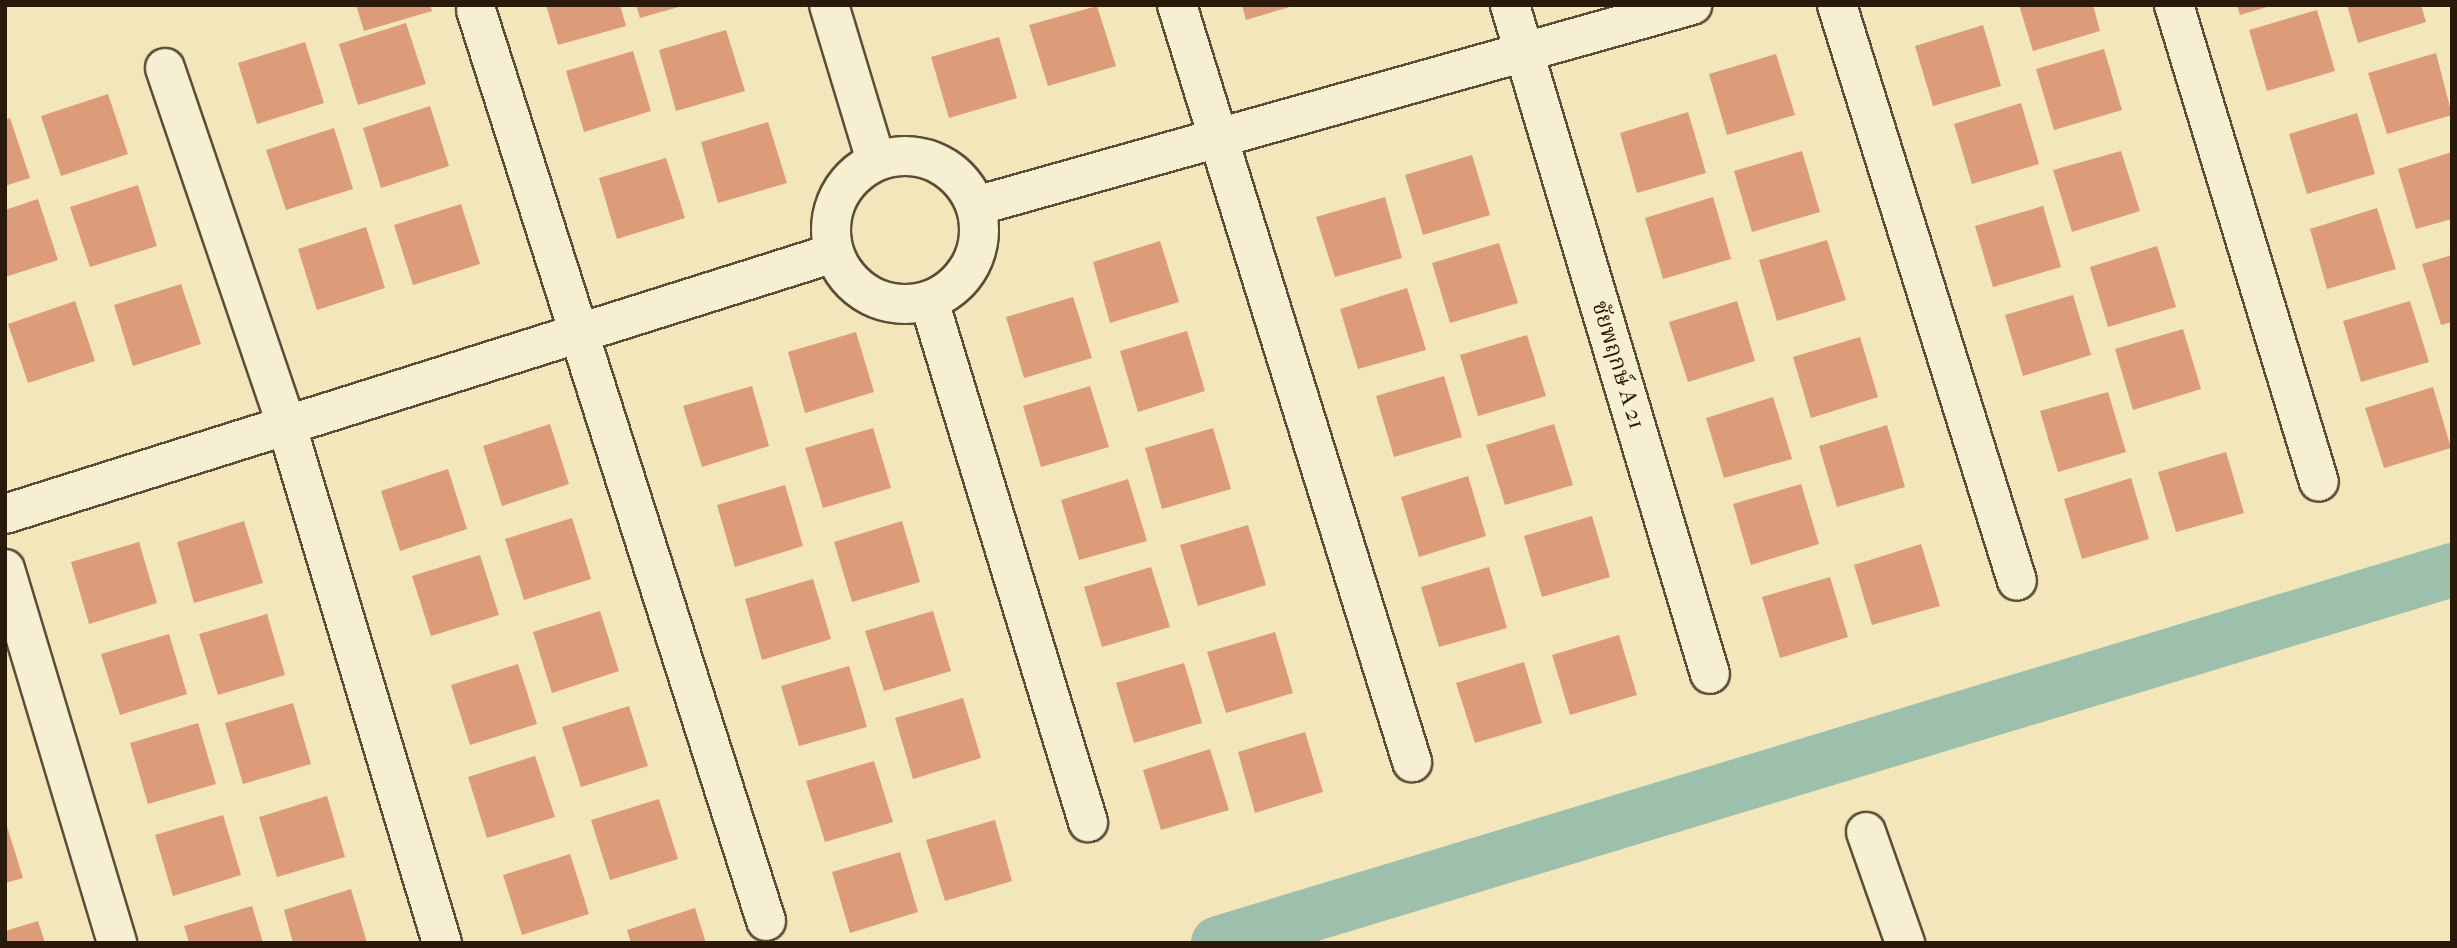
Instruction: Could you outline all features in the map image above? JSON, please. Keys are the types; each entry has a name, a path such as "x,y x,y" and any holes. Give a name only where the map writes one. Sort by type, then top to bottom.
{"street":[{"path":"829,5 876,161"},
{"path":"1177,5 1216,140 1412,762"},
{"name":"ชัยพฤกษ์ A 21","path":"1510,5 1710,674"},
{"path":"976,206 1525,56 1692,5"},
{"path":"1838,5 2017,581"},
{"path":"2174,5 2319,481"},
{"path":"476,10 577,337 766,921"},
{"path":"165,68 285,420 442,943"},
{"path":"900,155 947,168 976,206 977,253 951,290 929,302 906,305 872,297 845,274 834,253 833,209 842,189 876,161 900,155"},
{"path":"5,513 285,420 577,337 834,253"},
{"path":"929,302 1088,822"},
{"path":"5,569 117,943"},
{"path":"1866,832 1905,943"}],"building":[{"path":"356,5 430,5 432,11 364,31"},
{"path":"546,5 620,5 626,26 558,45"},
{"path":"636,5 681,5 682,6 640,18"},
{"path":"1242,5 1293,5 1293,6 1246,20"},
{"path":"2019,5 2093,5 2100,31 2033,51"},
{"path":"2237,5 2270,5 2270,6 2240,15"},
{"path":"2347,5 2421,5 2426,22 2358,43"},
{"path":"1097,6 1116,66 1048,86 1029,25"},
{"path":"2317,10 2335,71 2267,91 2249,30"},
{"path":"406,23 426,84 358,105 339,44"},
{"path":"1983,25 2001,86 1933,106 1915,46"},
{"path":"726,30 745,91 676,111 659,50"},
{"path":"999,37 1017,98 949,118 931,57"},
{"path":"305,42 324,103 257,124 238,63"},
{"path":"2104,49 2122,110 2054,130 2036,69"},
{"path":"633,51 651,111 584,132 566,71"},
{"path":"2436,53 2452,115 2387,134 2368,73"},
{"path":"1776,54 1795,115 1727,135 1709,74"},
{"path":"108,94 128,154 61,176 41,116"},
{"path":"2021,103 2039,164 1972,184 1954,124"},
{"path":"430,106 449,166 381,188 363,128"},
{"path":"1688,112 1706,173 1637,193 1620,133"},
{"path":"2357,113 2375,174 2307,194 2289,134"},
{"path":"10,118 30,178 5,186 5,120"},
{"path":"768,122 787,183 718,203 701,142"},
{"path":"334,128 353,189 286,210 266,150"},
{"path":"1802,151 1820,212 1752,232 1734,171"},
{"path":"2121,151 2140,211 2072,232 2053,170"},
{"path":"2452,152 2452,219 2416,229 2398,169"},
{"path":"1472,155 1490,215 1423,235 1405,175"},
{"path":"666,158 685,218 617,239 599,178"},
{"path":"138,185 157,246 90,267 70,207"},
{"path":"1385,197 1402,258 1335,277 1316,217"},
{"path":"1713,197 1731,259 1663,279 1645,218"},
{"path":"38,199 58,260 5,277 5,210"},
{"path":"461,204 480,264 413,285 394,225"},
{"path":"2043,206 2061,267 1993,287 1975,226"},
{"path":"2377,208 2396,269 2327,289 2310,229"},
{"path":"366,227 385,288 317,310 298,249"},
{"path":"1827,240 1846,300 1777,321 1759,260"},
{"path":"1160,241 1179,302 1110,323 1093,262"},
{"path":"1499,243 1518,303 1450,323 1432,263"},
{"path":"2157,246 2176,307 2108,327 2090,267"},
{"path":"2452,255 2452,322 2441,325 2422,264"},
{"path":"181,284 201,344 133,366 114,305"},
{"path":"1407,288 1426,350 1358,369 1340,309"},
{"path":"2073,295 2091,355 2023,376 2005,315"},
{"path":"1073,297 1092,358 1024,378 1006,317"},
{"path":"75,301 95,361 28,383 8,324"},
{"path":"1737,301 1755,361 1688,382 1669,322"},
{"path":"2410,301 2429,362 2361,382 2343,321"},
{"path":"2183,329 2201,389 2133,410 2115,349"},
{"path":"1187,331 1205,391 1138,412 1120,351"},
{"path":"856,332 874,392 805,413 788,352"},
{"path":"1527,335 1546,396 1478,416 1460,355"},
{"path":"1860,337 1878,397 1811,418 1793,357"},
{"path":"1444,376 1462,437 1394,457 1376,396"},
{"path":"752,386 769,446 702,467 683,406"},
{"path":"1090,386 1109,447 1041,467 1023,406"},
{"path":"2433,387 2451,448 2384,468 2365,408"},
{"path":"2108,392 2126,452 2058,472 2040,411"},
{"path":"1773,397 1792,459 1724,478 1706,418"},
{"path":"550,424 569,484 502,506 483,446"},
{"path":"1554,424 1573,485 1505,505 1486,445"},
{"path":"1887,425 1905,487 1837,507 1819,446"},
{"path":"873,428 891,488 823,508 805,448"},
{"path":"1213,428 1231,489 1162,509 1145,448"},
{"path":"2226,452 2244,513 2176,532 2158,472"},
{"path":"448,469 467,529 400,551 381,491"},
{"path":"1468,476 1486,536 1419,557 1401,497"},
{"path":"2131,478 2149,539 2082,559 2064,499"},
{"path":"1128,479 1147,541 1079,560 1061,500"},
{"path":"1801,484 1819,544 1751,565 1733,504"},
{"path":"785,485 803,546 735,567 717,505"},
{"path":"1592,516 1610,577 1542,597 1524,536"},
{"path":"572,518 591,579 524,600 505,539"},
{"path":"244,521 263,583 194,603 177,542"},
{"path":"902,521 920,582 852,602 834,542"},
{"path":"1248,525 1266,585 1198,606 1180,545"},
{"path":"139,542 157,603 89,624 71,562"},
{"path":"1921,544 1940,606 1872,625 1854,565"},
{"path":"480,555 499,615 431,636 412,576"},
{"path":"1151,567 1170,627 1102,647 1084,587"},
{"path":"1489,567 1507,628 1439,647 1421,587"},
{"path":"1830,577 1848,637 1780,658 1762,597"},
{"path":"813,579 831,639 762,660 745,599"},
{"path":"600,611 619,671 552,693 533,632"},
{"path":"933,611 951,671 884,691 865,631"},
{"path":"267,614 285,675 218,695 199,634"},
{"path":"1275,632 1293,693 1226,713 1207,652"},
{"path":"169,634 187,694 120,715 101,654"},
{"path":"1619,635 1637,695 1570,715 1552,655"},
{"path":"1524,662 1542,723 1475,743 1456,683"},
{"path":"1184,663 1202,723 1134,743 1116,683"},
{"path":"518,664 537,724 470,745 451,685"},
{"path":"849,666 867,727 799,746 781,686"},
{"path":"963,698 981,758 913,779 895,718"},
{"path":"293,703 311,764 243,784 225,723"},
{"path":"629,706 648,766 581,787 562,727"},
{"path":"198,723 216,784 148,804 130,743"},
{"path":"1305,732 1323,792 1255,813 1238,752"},
{"path":"1210,749 1229,810 1161,830 1143,770"},
{"path":"535,756 555,817 487,838 468,777"},
{"path":"874,761 893,822 825,842 806,781"},
{"path":"327,796 345,857 277,877 259,817"},
{"path":"659,799 678,859 610,880 591,820"},
{"path":"223,815 241,875 173,896 155,835"},
{"path":"5,820 23,878 5,883"},
{"path":"995,820 1012,881 945,901 926,840"},
{"path":"900,852 918,912 850,933 832,872"},
{"path":"570,854 589,914 522,935 503,875"},
{"path":"351,889 367,943 293,943 284,910"},
{"path":"252,906 263,943 189,943 184,926"},
{"path":"695,908 706,943 631,943 627,930"},
{"path":"38,921 45,943 5,943 5,931"}],"waterway":[{"path":"1218,943 2452,570"}]}
